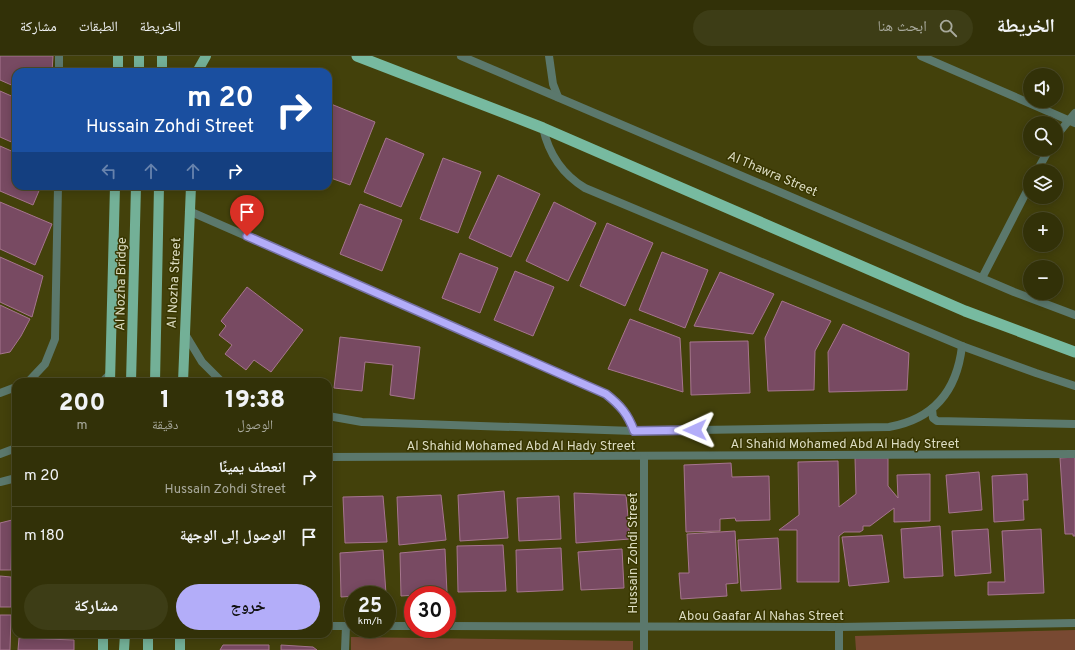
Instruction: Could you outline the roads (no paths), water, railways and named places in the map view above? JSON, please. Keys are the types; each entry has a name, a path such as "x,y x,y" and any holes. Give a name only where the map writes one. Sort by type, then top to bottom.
{"highway":[{"path":"357,56 543,128 965,311 1075,352"}],"main road":[{"path":"118,56 118,68"},
{"path":"139,56 139,68"},
{"path":"162,56 162,68"},
{"path":"199,68 206,56"},
{"path":"110,378 115,190"},
{"name":"Al Nozha Bridge","path":"131,378 136,190"},
{"path":"155,378 159,190"},
{"name":"Al Nozha Street","path":"183,378 190,190"},
{"path":"103,638 103,650"},
{"path":"124,638 124,650"},
{"path":"148,638 148,650"},
{"path":"180,638 180,650"}],"street":[{"path":"59,56 59,68"},
{"path":"549,56 552,77 558,97"},
{"path":"921,56 1072,122"},
{"name":"Al Thawra Street","path":"465,57 982,278 1075,315"},
{"path":"1063,130 1072,122 1075,113"},
{"path":"543,128 547,144 554,159 568,176 585,188 962,346 1029,371 1075,386"},
{"path":"32,378 45,364 55,339 58,190"},
{"path":"982,278 1023,198"},
{"path":"190,211 606,394 617,403 628,416 634,431"},
{"path":"184,333 202,362 218,378"},
{"name":"Al Shahid Mohamed Abd Al Hady Street","path":"332,417 362,422 634,431 889,427 912,421 932,409 948,392 954,382 962,346"},
{"path":"0,393 12,388"},
{"path":"932,409 933,418 937,421 1075,424"},
{"path":"0,454 12,450"},
{"name":"Al Shahid Mohamed Abd Al Hady Street","path":"332,457 1075,454"},
{"name":"Hussain Zohdi Street","path":"644,456 644,650"},
{"path":"0,482 12,479"},
{"name":"Abou Gaafar Al Nahas Street","path":"456,626 644,628 839,627 1075,623"},
{"path":"332,626 344,626"},
{"path":"839,627 839,650"},
{"path":"345,650 348,638"}]}
